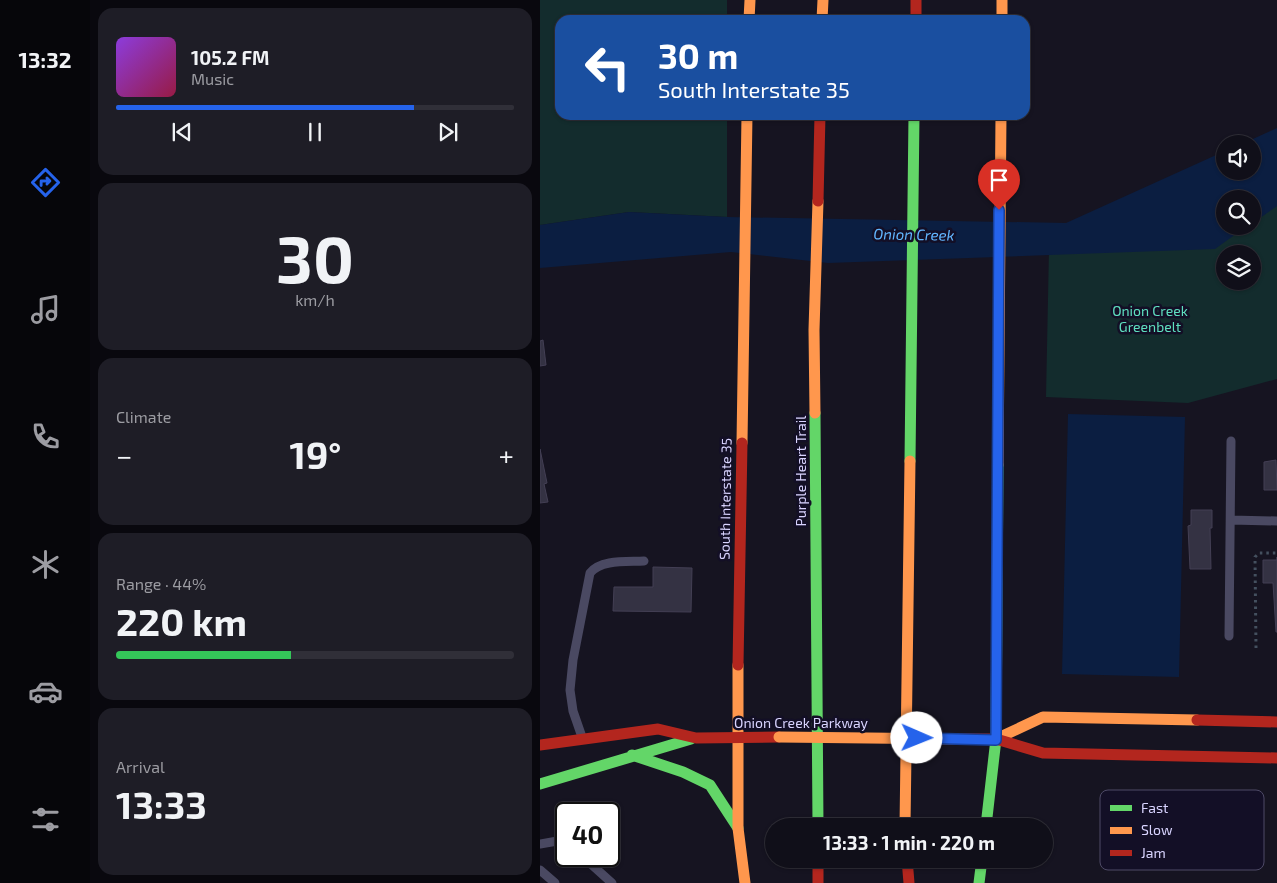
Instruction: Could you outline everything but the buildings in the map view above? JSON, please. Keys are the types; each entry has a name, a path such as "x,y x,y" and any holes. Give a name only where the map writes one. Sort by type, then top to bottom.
{"main road":[{"path":"749,15 750,0"},
{"path":"822,0 822,15"},
{"path":"916,0 916,15"},
{"path":"1002,0 1002,15"},
{"name":"South Interstate 35","path":"745,883 738,828 737,737 747,120"},
{"name":"Purple Heart Trail","path":"818,818 814,330 820,120"},
{"path":"905,818 914,120"},
{"path":"987,818 996,740 997,344 1000,120"},
{"name":"Onion Creek Parkway","path":"996,740 1043,717 1277,722"},
{"name":"Onion Creek Parkway","path":"540,746 658,729 696,738"},
{"name":"Onion Creek Parkway","path":"540,784 632,755 696,738 779,737 996,740 1043,753 1277,758"},
{"path":"632,755 683,772 710,785 738,828"},
{"path":"818,868 818,883"},
{"path":"904,883 905,868"},
{"path":"907,868 909,883"},
{"path":"979,883 981,868"}],"lane":[{"path":"1229,636 1232,520 1231,441"},
{"path":"1232,520 1277,521"},
{"path":"583,740 573,711 570,690 573,660 590,573 594,567 604,564 644,560"},
{"path":"540,844 555,841"},
{"path":"594,867 612,883"},
{"path":"540,870 555,883"}],"path":[{"path":"1256,648 1255,557 1259,553 1277,553"}],"green space":[{"path":"540,0 727,0 727,15 555,15 555,120 727,120 727,217 629,212 540,225"},
{"name":"Onion Creek Greenbelt","path":"1277,187 1277,379 1188,403 1046,397 1049,249 1216,227 1216,235 1261,235 1261,196"}],"water":[{"name":"Onion Creek","path":"1277,128 1277,206 1261,217 1261,190 1216,190 1216,235 1234,235 1221,245 1216,245 1215,249 828,263 731,252 540,268 540,225 629,212 727,217 1066,223 1216,155 1216,180 1261,180 1261,135"},
{"path":"1068,414 1185,417 1179,677 1062,674"}],"traffic: fast":[{"path":"910,461 914,120"},
{"path":"815,413 818,818"},
{"path":"987,818 996,739 998,465"},
{"path":"540,784 691,739"},
{"path":"632,755 683,772 710,785 738,828"},
{"path":"979,883 981,868"}],"traffic: slow":[{"path":"749,15 750,0"},
{"path":"822,15 823,0"},
{"path":"1002,0 1002,15"},
{"path":"742,443 747,120"},
{"path":"998,465 1001,120"},
{"path":"815,413 814,330 818,201"},
{"path":"905,818 910,461"},
{"path":"738,665 738,828 745,883"},
{"path":"996,739 1043,717 1197,720"},
{"path":"779,737 957,739"}],"traffic: jam":[{"path":"916,0 916,15"},
{"path":"818,201 820,120"},
{"path":"738,665 742,443"},
{"path":"1197,720 1277,722"},
{"path":"540,745 658,729 696,738 779,737"},
{"path":"957,739 996,739 1043,753 1277,758"},
{"path":"818,868 818,883"},
{"path":"908,868 909,883"}],"route":[{"path":"917,738 996,740 999,210"}]}
